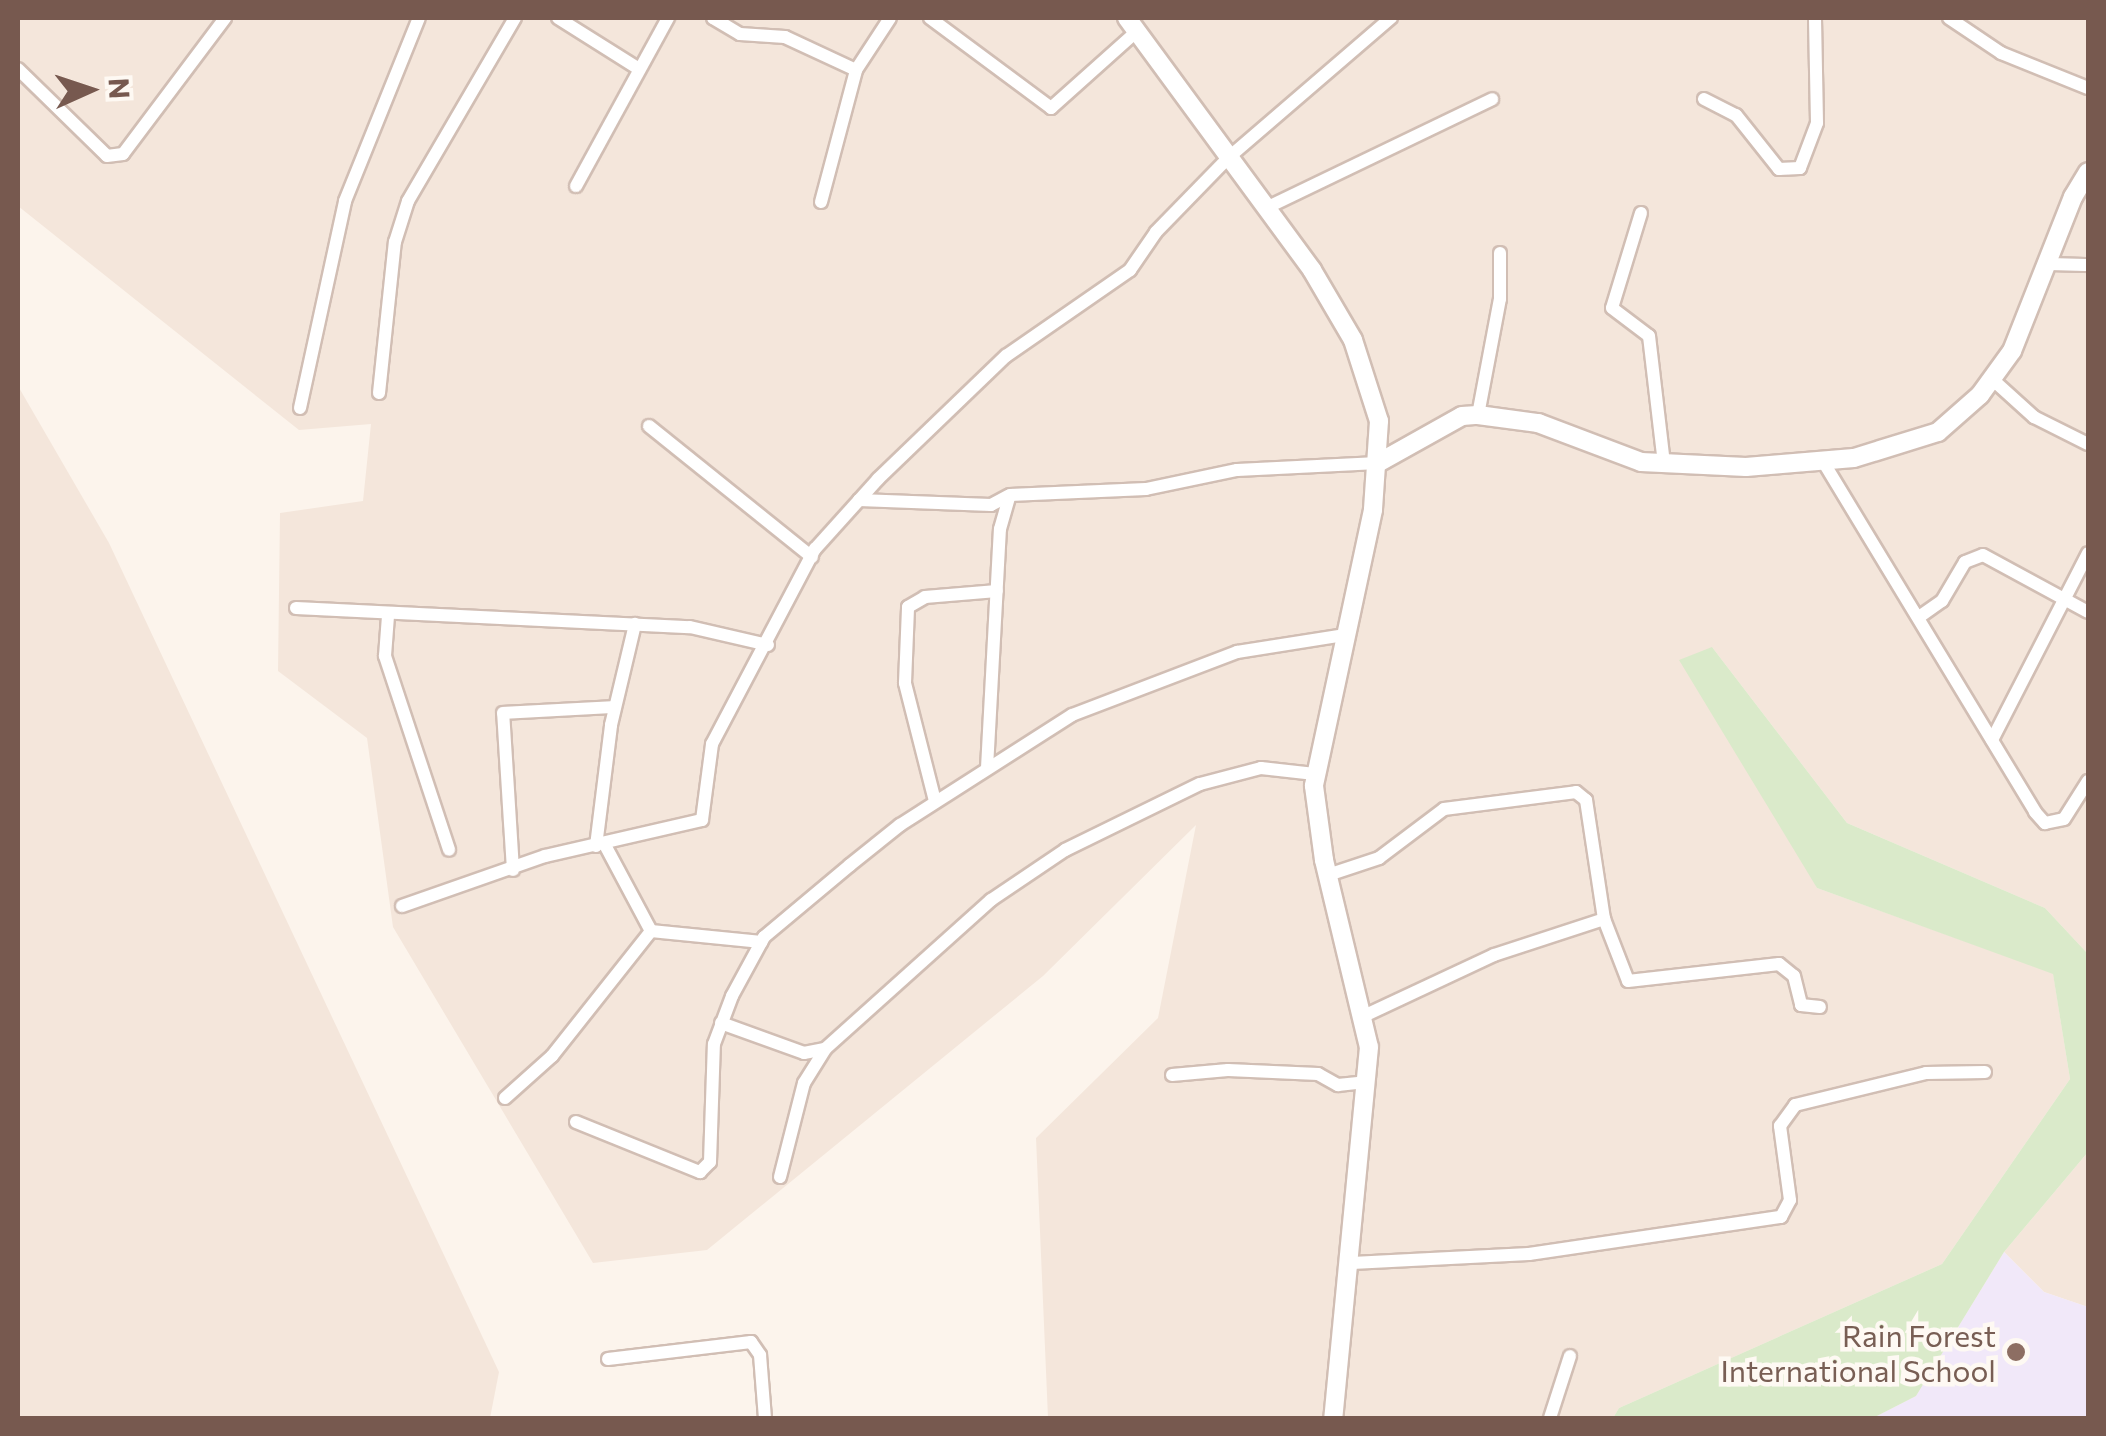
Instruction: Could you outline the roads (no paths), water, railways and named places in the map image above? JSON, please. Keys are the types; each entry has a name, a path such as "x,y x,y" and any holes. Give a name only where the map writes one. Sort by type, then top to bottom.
{"street":[{"path":"18,69 107,156 122,154 225,18"},
{"path":"300,408 345,200 419,18"},
{"path":"379,393 395,242 408,202 516,18"},
{"path":"558,18 640,69"},
{"path":"576,186 668,18"},
{"path":"713,18 740,34 785,37 856,70"},
{"path":"821,202 856,70 890,18"},
{"path":"402,906 513,870 702,820 712,744 812,557 859,500 1006,356 1130,270 1156,232 1228,158 1391,18"},
{"path":"1704,99 1736,114 1779,169 1800,168 1817,123 1815,18"},
{"path":"1949,18 2001,53 2088,88"},
{"path":"940,20 1051,108 1132,24 1312,270 1360,356 1380,420 1378,464 1316,774 1328,874 1366,1015 1368,1082 1333,1418"},
{"path":"1266,208 1492,99"},
{"path":"859,500 990,506 1010,495 1146,489 1237,470 1378,464 1462,416 1478,415 1538,423 1641,462 1824,463 1938,432 1992,379 2012,351 2088,172"},
{"path":"1641,213 1612,308 1649,336 1664,464"},
{"path":"1478,415 1500,299 1500,253"},
{"path":"2047,264 2088,265"},
{"path":"1992,379 2034,417 2088,444"},
{"path":"649,426 812,557"},
{"path":"1824,463 2046,822 2064,819 2088,781"},
{"path":"987,768 986,704 1001,518 1010,495"},
{"path":"1992,740 2088,553"},
{"path":"1919,617 1942,601 1965,562 1977,555 2088,612"},
{"path":"935,801 905,683 906,616 913,600 997,591"},
{"path":"296,608 388,616 690,627 768,645"},
{"path":"388,616 385,656 450,850"},
{"path":"635,624 615,707 601,846 651,931"},
{"path":"576,1122 700,1172 710,1162 708,1090 721,1023 760,942 935,801 1072,716 1237,652 1344,635"},
{"path":"513,870 504,713 615,707"},
{"path":"780,1177 804,1083 825,1048 936,945 1065,850 1200,784 1261,768 1316,774"},
{"path":"1328,874 1379,858 1444,809 1566,790 1586,800 1604,919 1623,975 1633,984 1779,964 1794,976 1801,1005 1820,1007"},
{"path":"1366,1015 1512,948 1604,919"},
{"path":"651,931 760,942"},
{"path":"505,1098 552,1056 651,931"},
{"path":"721,1023 804,1053 825,1048"},
{"path":"1172,1076 1228,1070 1318,1074 1338,1085 1368,1082"},
{"path":"1352,1263 1530,1254 1782,1218 1790,1200 1780,1126 1795,1106 1926,1073 1985,1072"},
{"path":"608,1359 751,1342 760,1355 765,1418"},
{"path":"1550,1418 1570,1356"}],"place":[{"name":"Rain Forest International School","path":"2016,1352"}]}
